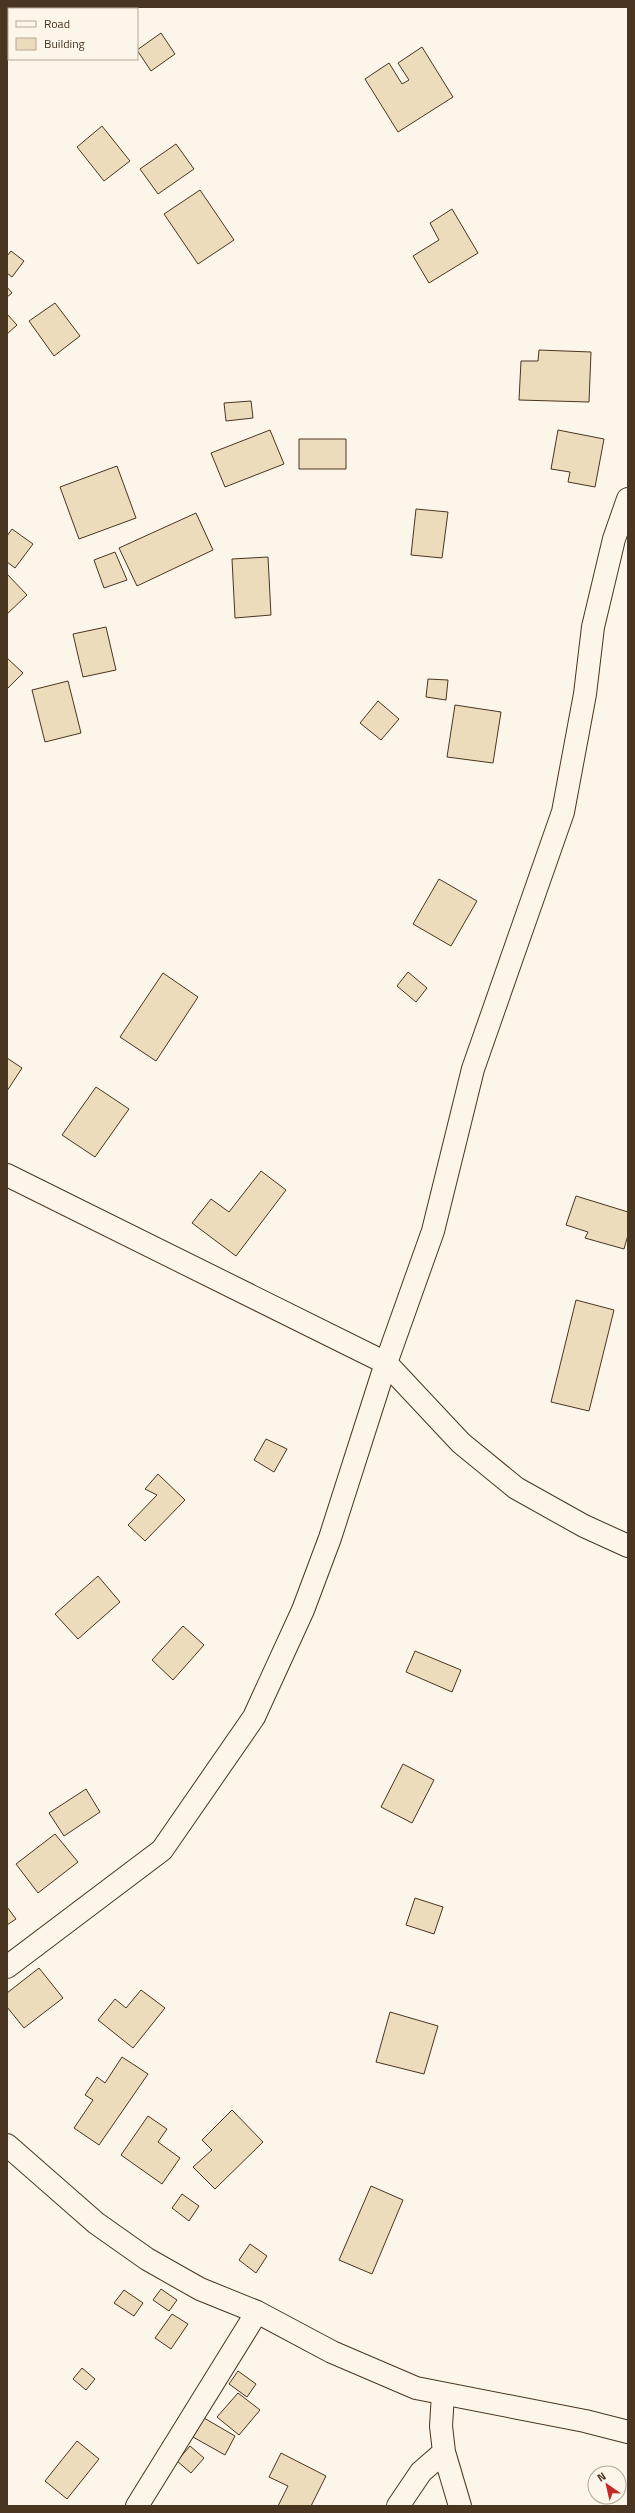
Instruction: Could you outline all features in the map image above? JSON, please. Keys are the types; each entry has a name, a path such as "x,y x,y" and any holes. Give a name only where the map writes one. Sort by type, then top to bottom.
{"street":[{"path":"7,1968 162,1850 254,1717 303,1610 330,1538 386,1363 433,1231 473,1069 563,812 585,694 593,627 614,538 628,499"},
{"path":"7,1175 386,1363 461,1443 516,1488 584,1526 628,1546"},
{"path":"7,2144 96,2223 147,2259 200,2289 257,2312 332,2352 416,2388 585,2421 628,2432"},
{"path":"137,2506 257,2312"},
{"path":"443,2394 442,2426 444,2452 460,2506"},
{"path":"398,2506 421,2472 444,2452"}],"building":[{"path":"161,33 175,54 151,71 138,49"},
{"path":"422,47 453,97 398,132 365,79 389,63 402,84 409,80 398,63"},
{"path":"102,126 130,161 104,181 77,147"},
{"path":"176,144 194,169 158,194 140,169"},
{"path":"200,190 234,240 198,264 164,214"},
{"path":"452,209 478,253 429,283 413,256 439,240 430,223"},
{"path":"11,251 24,261 12,277 7,273 7,256"},
{"path":"7,287 12,293 7,297"},
{"path":"55,303 80,336 54,356 29,321"},
{"path":"7,314 17,325 7,334"},
{"path":"539,350 591,352 589,402 519,400 521,361 538,361"},
{"path":"251,401 253,418 226,421 224,403"},
{"path":"270,430 284,464 225,487 211,453"},
{"path":"558,430 604,439 595,487 568,482 570,472 551,469"},
{"path":"299,439 346,439 346,469 299,469"},
{"path":"117,466 136,518 79,539 60,487"},
{"path":"416,509 448,512 442,558 411,555"},
{"path":"196,513 213,550 137,586 119,548"},
{"path":"12,529 33,544 15,568 7,562 7,536"},
{"path":"115,552 127,580 104,588 94,560"},
{"path":"268,557 271,615 235,618 232,559"},
{"path":"7,574 27,595 7,614"},
{"path":"106,627 116,670 83,677 73,634"},
{"path":"7,658 23,673 7,689"},
{"path":"428,679 448,680 446,700 426,697"},
{"path":"68,681 81,733 45,742 32,690"},
{"path":"378,701 399,719 381,740 360,723"},
{"path":"455,705 501,712 493,763 447,757"},
{"path":"439,879 477,901 451,946 413,924"},
{"path":"408,972 427,988 416,1002 397,986"},
{"path":"163,973 198,997 156,1061 120,1037"},
{"path":"7,1058 22,1068 7,1091"},
{"path":"96,1087 129,1109 95,1157 62,1135"},
{"path":"261,1171 286,1190 236,1256 192,1223 211,1199 229,1212"},
{"path":"576,1196 628,1212 628,1235 624,1249 585,1238 588,1232 566,1225"},
{"path":"576,1300 614,1310 589,1411 551,1402"},
{"path":"266,1439 287,1449 274,1472 254,1460"},
{"path":"158,1474 185,1500 145,1541 128,1525 157,1495 145,1489"},
{"path":"98,1576 120,1602 78,1639 55,1614"},
{"path":"183,1626 204,1645 173,1680 152,1660"},
{"path":"415,1651 461,1670 452,1692 406,1672"},
{"path":"403,1764 434,1780 412,1823 381,1807"},
{"path":"86,1789 100,1812 64,1836 49,1813"},
{"path":"55,1834 78,1862 38,1893 16,1864"},
{"path":"415,1898 443,1907 434,1934 406,1925"},
{"path":"7,1907 16,1919 7,1925"},
{"path":"39,1968 63,1998 24,2028 7,2007 7,1993"},
{"path":"141,1990 165,2008 133,2048 98,2020 115,1999 126,2008"},
{"path":"390,2012 438,2026 424,2074 376,2062"},
{"path":"122,2057 148,2074 99,2145 74,2128 93,2100 85,2095 97,2077 105,2083"},
{"path":"232,2110 263,2142 215,2189 193,2167 212,2150 202,2140"},
{"path":"148,2116 167,2129 158,2142 180,2158 162,2184 121,2155"},
{"path":"371,2186 403,2200 372,2274 339,2260"},
{"path":"182,2194 199,2206 189,2221 172,2208"},
{"path":"250,2244 267,2256 256,2273 239,2260"},
{"path":"161,2289 177,2300 169,2311 153,2300"},
{"path":"124,2290 143,2303 134,2316 114,2303"},
{"path":"172,2314 188,2324 171,2349 155,2338"},
{"path":"82,2368 95,2379 86,2390 73,2379"},
{"path":"238,2371 256,2384 247,2397 229,2384"},
{"path":"238,2393 260,2410 239,2435 217,2417"},
{"path":"204,2418 235,2436 225,2455 193,2437"},
{"path":"77,2441 99,2459 67,2499 45,2481"},
{"path":"190,2446 204,2458 191,2473 177,2461"},
{"path":"281,2453 326,2476 311,2506 278,2506 288,2486 269,2477"}]}
